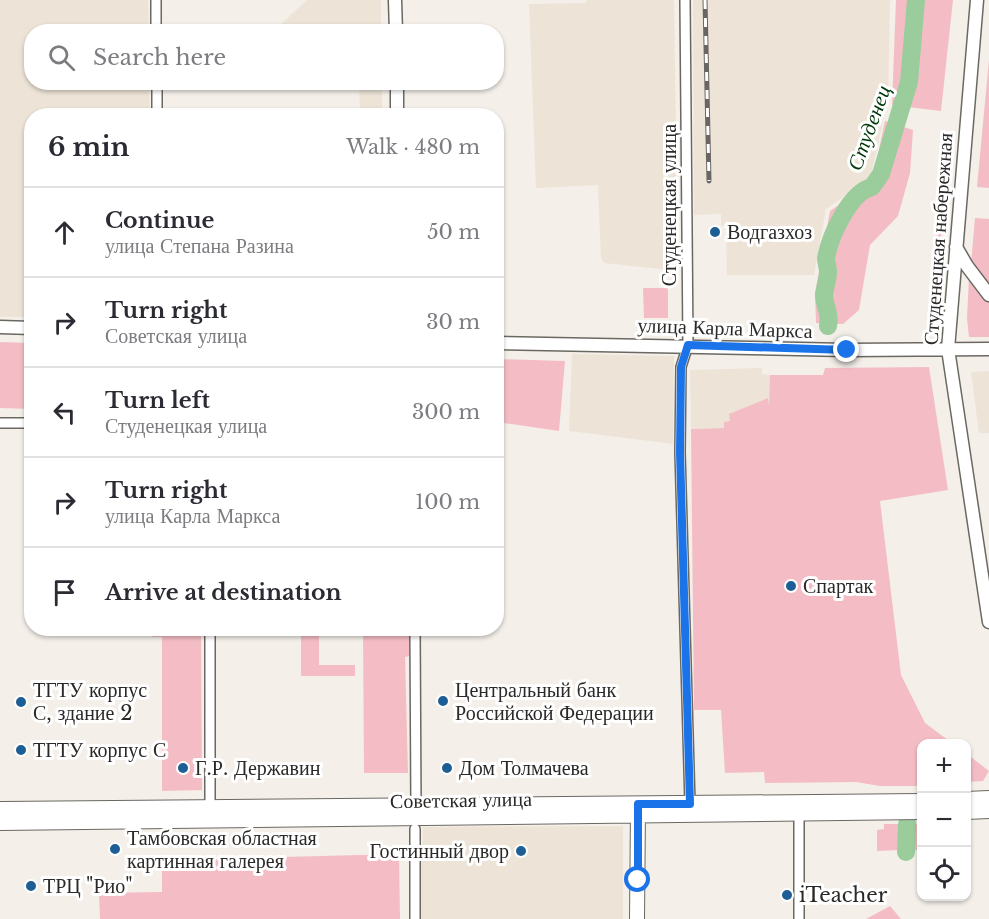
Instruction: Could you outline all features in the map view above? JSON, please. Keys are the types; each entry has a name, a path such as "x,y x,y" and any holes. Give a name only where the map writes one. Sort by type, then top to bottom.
{"main road":[{"path":"395,0 396,24"},
{"name":"Студенецкая набережная","path":"977,0 948,349 989,622"},
{"path":"397,90 397,108"},
{"path":"956,246 967,266 989,295"},
{"path":"0,327 24,328"},
{"name":"улица Карла Маркса","path":"504,343 847,350 989,349"},
{"path":"971,799 989,798"},
{"name":"Советская улица","path":"0,809 416,806 799,813 881,807 917,802"},
{"name":"Советская улица","path":"0,823 416,824 638,810 690,804 881,807 917,812"},
{"path":"637,919 638,810"},
{"path":"971,812 989,812"}],"street":[{"path":"156,0 156,24"},
{"name":"Студенецкая улица","path":"685,0 688,345 681,367 680,452 690,804"},
{"path":"157,90 157,108"},
{"path":"0,423 24,423"},
{"path":"210,636 210,807"},
{"path":"415,636 415,919"},
{"path":"799,813 799,919"}],"shaded area":[{"path":"0,0 148,0 149,24 24,24 24,90 149,90 150,108 24,108 24,317 0,317"},
{"path":"307,0 381,0 381,24 281,24"},
{"path":"586,0 674,0 678,271 604,263 601,258 598,185 536,188 529,4 586,3"},
{"path":"693,0 890,0 888,100 870,179 826,209 814,275 727,275 726,226 721,226 721,214 694,215"},
{"path":"896,0 953,0 941,111 892,105"},
{"path":"989,60 989,188 977,187"},
{"path":"359,90 382,90 382,108 360,108"},
{"path":"885,121 913,130 910,173 898,216 870,245 859,310 843,324 816,323 815,293 830,211 872,182"},
{"path":"945,143 949,149 941,236 935,238"},
{"path":"975,218 989,219 989,287 971,264"},
{"path":"969,278 989,302 989,337 969,337 967,318"},
{"path":"643,288 668,288 668,318 644,318"},
{"path":"0,342 24,343 24,409 0,408"},
{"path":"572,354 674,356 673,444 569,431"},
{"path":"504,359 565,361 559,431 504,423"},
{"name":"Спартак","path":"929,367 948,490 880,501 901,675 925,723 947,739 917,739 917,786 880,786 856,782 765,783 764,772 725,773 721,710 694,710 691,429 724,428 724,422 730,421 729,414 768,398 769,405 770,375 823,375 825,368"},
{"path":"762,368 762,374 770,375 770,405 768,398 730,421 724,428 691,429 690,370"},
{"path":"989,371 989,433 979,433 971,372"},
{"path":"201,636 202,790 162,791 162,637 152,637"},
{"path":"301,636 319,636 319,665 355,665 355,676 301,676"},
{"path":"363,636 409,636 410,656 405,657 408,773 364,773"},
{"path":"971,757 989,771 983,781 971,782"},
{"path":"884,824 905,824 905,842 900,850 877,851 877,830 884,829"},
{"path":"908,824 917,824 917,850 913,850 908,842"},
{"path":"623,826 623,919 409,919 410,856 422,856 423,827"},
{"path":"399,854 400,919 100,919 99,893 162,892 162,860"},
{"path":"890,906 901,919 866,919"}],"waterway":[{"name":"Студенец","path":"828,326 829,317 824,295 828,275 826,258 828,249 842,216 849,206 856,197 872,187 881,174 909,82 916,0"},
{"name":"Студенец","path":"906,852 907,824"}],"railway":[{"path":"705,0 709,181"}],"place":[{"name":"Водгазхоз","path":"715,232"},
{"name":"Спартак","path":"791,586"},
{"name":"Центральный банк Российской Федерации","path":"443,701"},
{"name":"ТГТУ корпус С, здание 2","path":"21,702"},
{"name":"ТГТУ корпус С","path":"21,750"},
{"name":"Г.Р. Державин","path":"183,768"},
{"name":"Дом Толмачева","path":"447,768"},
{"name":"Тамбовская областная картинная галерея","path":"115,849"},
{"name":"Гостинный двор","path":"521,851"},
{"name":"ТРЦ \"Рио\"","path":"31,886"},
{"name":"iTeacher","path":"787,895"}],"route":[{"path":"638,880 638,804 690,804 680,452 681,367 688,345 847,350"}]}
